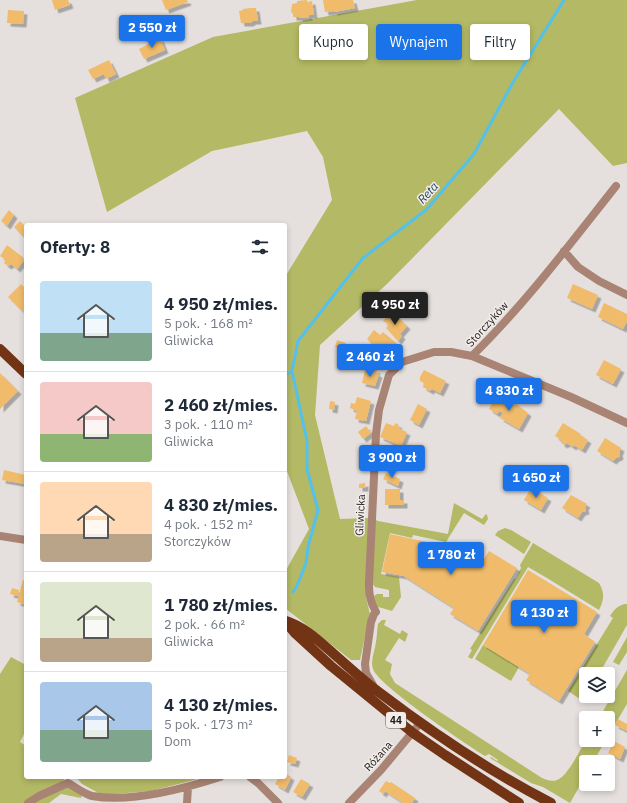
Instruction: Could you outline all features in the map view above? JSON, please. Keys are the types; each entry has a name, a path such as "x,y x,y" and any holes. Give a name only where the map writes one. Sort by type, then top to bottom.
{"main road":[{"path":"0,349 24,372"},
{"name":"Gliwicka","path":"287,622 297,625 310,634 379,692 421,722 493,770 551,803"},
{"name":"Gliwicka","path":"287,624 294,633 326,662 413,733 520,803"}],"street":[{"name":"Storczyków","path":"616,186 564,251 489,340 472,356 571,397 627,423"},
{"path":"564,251 578,267 599,281 627,295"},
{"name":"Gliwicka","path":"379,692 368,677 365,664 371,622 376,612 369,597 369,583 376,434 379,410 385,385 389,375 402,362 434,352 451,352 472,356"},
{"path":"0,536 24,540"},
{"name":"Różana","path":"349,803 413,733 421,722"},
{"path":"28,803 39,796 68,783 91,796 120,798 188,787 214,779"},
{"path":"253,779 278,803"},
{"path":"187,803 188,787"}],"green space":[{"path":"417,0 627,0 627,163 613,166 559,109 387,284 320,345 315,415 340,519 369,518 366,598 370,614 360,660 351,660 287,610 287,568 309,529 287,471 287,274 332,200 323,157 307,131 212,151 107,212 75,98 213,37"},
{"path":"454,503 482,519 486,514 488,519 484,525 464,513 446,542 413,535 412,538 390,533 381,574 399,577 401,597 392,611 375,606 374,596 377,594 383,594 383,597 389,597 389,590 375,587 372,583 374,519 448,534"},
{"path":"505,528 531,542 524,554 495,535 498,531"},
{"path":"533,543 599,583 603,596 599,610 528,567 472,659 468,657 472,650 470,649 516,578 521,568 520,565"},
{"path":"627,604 627,625 603,667 583,667 613,618 610,616 616,608"},
{"path":"382,620 386,620 384,625 400,634 402,630 408,634 405,642 399,638 385,660 392,664 390,674 395,683 542,778 553,781 561,778 581,747 602,747 597,755 579,755 579,787 570,803 543,787 531,783 490,758 491,757 497,761 498,760 489,754 485,756 475,750 390,688 379,677 372,666 378,624"},
{"path":"627,637 627,652 619,665 613,662"},
{"path":"483,645 519,667 511,681 475,659"},
{"path":"11,657 24,664 24,734 20,742 24,745 24,779 64,779 63,781 82,795 81,798 61,794 49,803 0,803 0,674"},
{"path":"627,670 627,704 615,724 615,711 603,711 608,703 615,703 615,691"},
{"path":"579,673 579,698 568,691"},
{"path":"78,779 196,779 151,791 102,795 82,784"}],"building":[{"path":"52,0 68,0 70,5 55,10"},
{"path":"162,0 187,0 188,2 166,10"},
{"path":"307,0 307,2 312,1 314,15 299,18 293,17 291,12 292,4 297,3 297,1"},
{"path":"323,0 353,0 355,8 325,12"},
{"path":"256,8 258,21 241,23 239,11"},
{"path":"8,10 24,11 23,24 7,23"},
{"path":"160,38 165,50 144,59 139,49"},
{"path":"109,60 116,74 106,79 104,74 93,79 88,70"},
{"path":"9,210 14,215 7,226 1,221"},
{"path":"20,221 24,225 24,238 14,227"},
{"path":"7,245 24,258 24,260 17,269 11,264 8,266 4,263 6,260 0,256"},
{"path":"21,284 24,287 24,313 8,297"},
{"path":"573,284 598,295 592,309 567,298"},
{"path":"604,303 627,314 627,321 623,329 598,317"},
{"path":"391,312 407,326 400,334 402,336 398,341 386,328 389,325 383,321"},
{"path":"374,330 380,335 383,332 396,343 392,348 390,346 383,354 367,339"},
{"path":"337,340 346,343 344,350 335,347"},
{"path":"604,360 621,369 613,384 596,375"},
{"path":"373,369 377,370 376,373 379,374 375,386 362,383 365,370 373,372"},
{"path":"424,370 446,381 440,393 432,389 430,391 423,387 424,383 420,381 420,377"},
{"path":"0,373 18,391 0,409"},
{"path":"497,394 506,400 505,401 508,404 509,402 515,405 516,404 528,413 519,429 500,418 503,413 499,411 497,414 489,409"},
{"path":"357,397 371,401 366,421 355,419 357,411 350,408 351,403 355,404"},
{"path":"330,401 335,402 334,410 329,409"},
{"path":"418,404 427,409 419,425 410,420"},
{"path":"386,423 394,426 395,423 399,425 398,428 407,432 401,446 380,437"},
{"path":"563,423 588,440 582,450 567,443 564,445 561,443 561,440 555,436"},
{"path":"366,426 371,433 363,439 358,432"},
{"path":"605,438 621,448 619,457 613,461 597,451"},
{"path":"4,470 24,475 24,484 2,480"},
{"path":"386,473 400,479 398,486 383,479"},
{"path":"365,483 365,488 359,488 359,484"},
{"path":"531,488 548,498 541,510 524,500"},
{"path":"385,489 400,489 400,500 404,500 404,505 385,505"},
{"path":"571,495 587,504 585,507 586,511 582,512 578,518 562,508"},
{"path":"390,534 472,552 484,559 489,551 517,568 478,631 450,614 454,608 404,576 382,572"},
{"path":"528,570 597,612 584,634 595,642 559,701 526,680 530,674 483,645"},
{"path":"23,580 24,580 24,604 17,602"},
{"path":"12,588 19,590 18,596 10,594"},
{"path":"618,719 627,724 627,731 615,725"},
{"path":"615,742 625,747 620,759 615,755 608,753 611,747 615,747"},
{"path":"289,755 297,758 295,764 287,762"},
{"path":"287,774 291,777 285,790 275,784 278,779 287,779"},
{"path":"301,779 310,784 302,797 293,792"},
{"path":"386,781 391,782 415,798 412,803 403,803 385,791 383,794 379,791"}],"waterway":[{"name":"Reta","path":"287,374 292,371 298,341 363,258 426,210 474,154 512,84 564,0"},
{"path":"292,371 307,441 307,469 318,510 308,547 306,563 293,592"}]}
